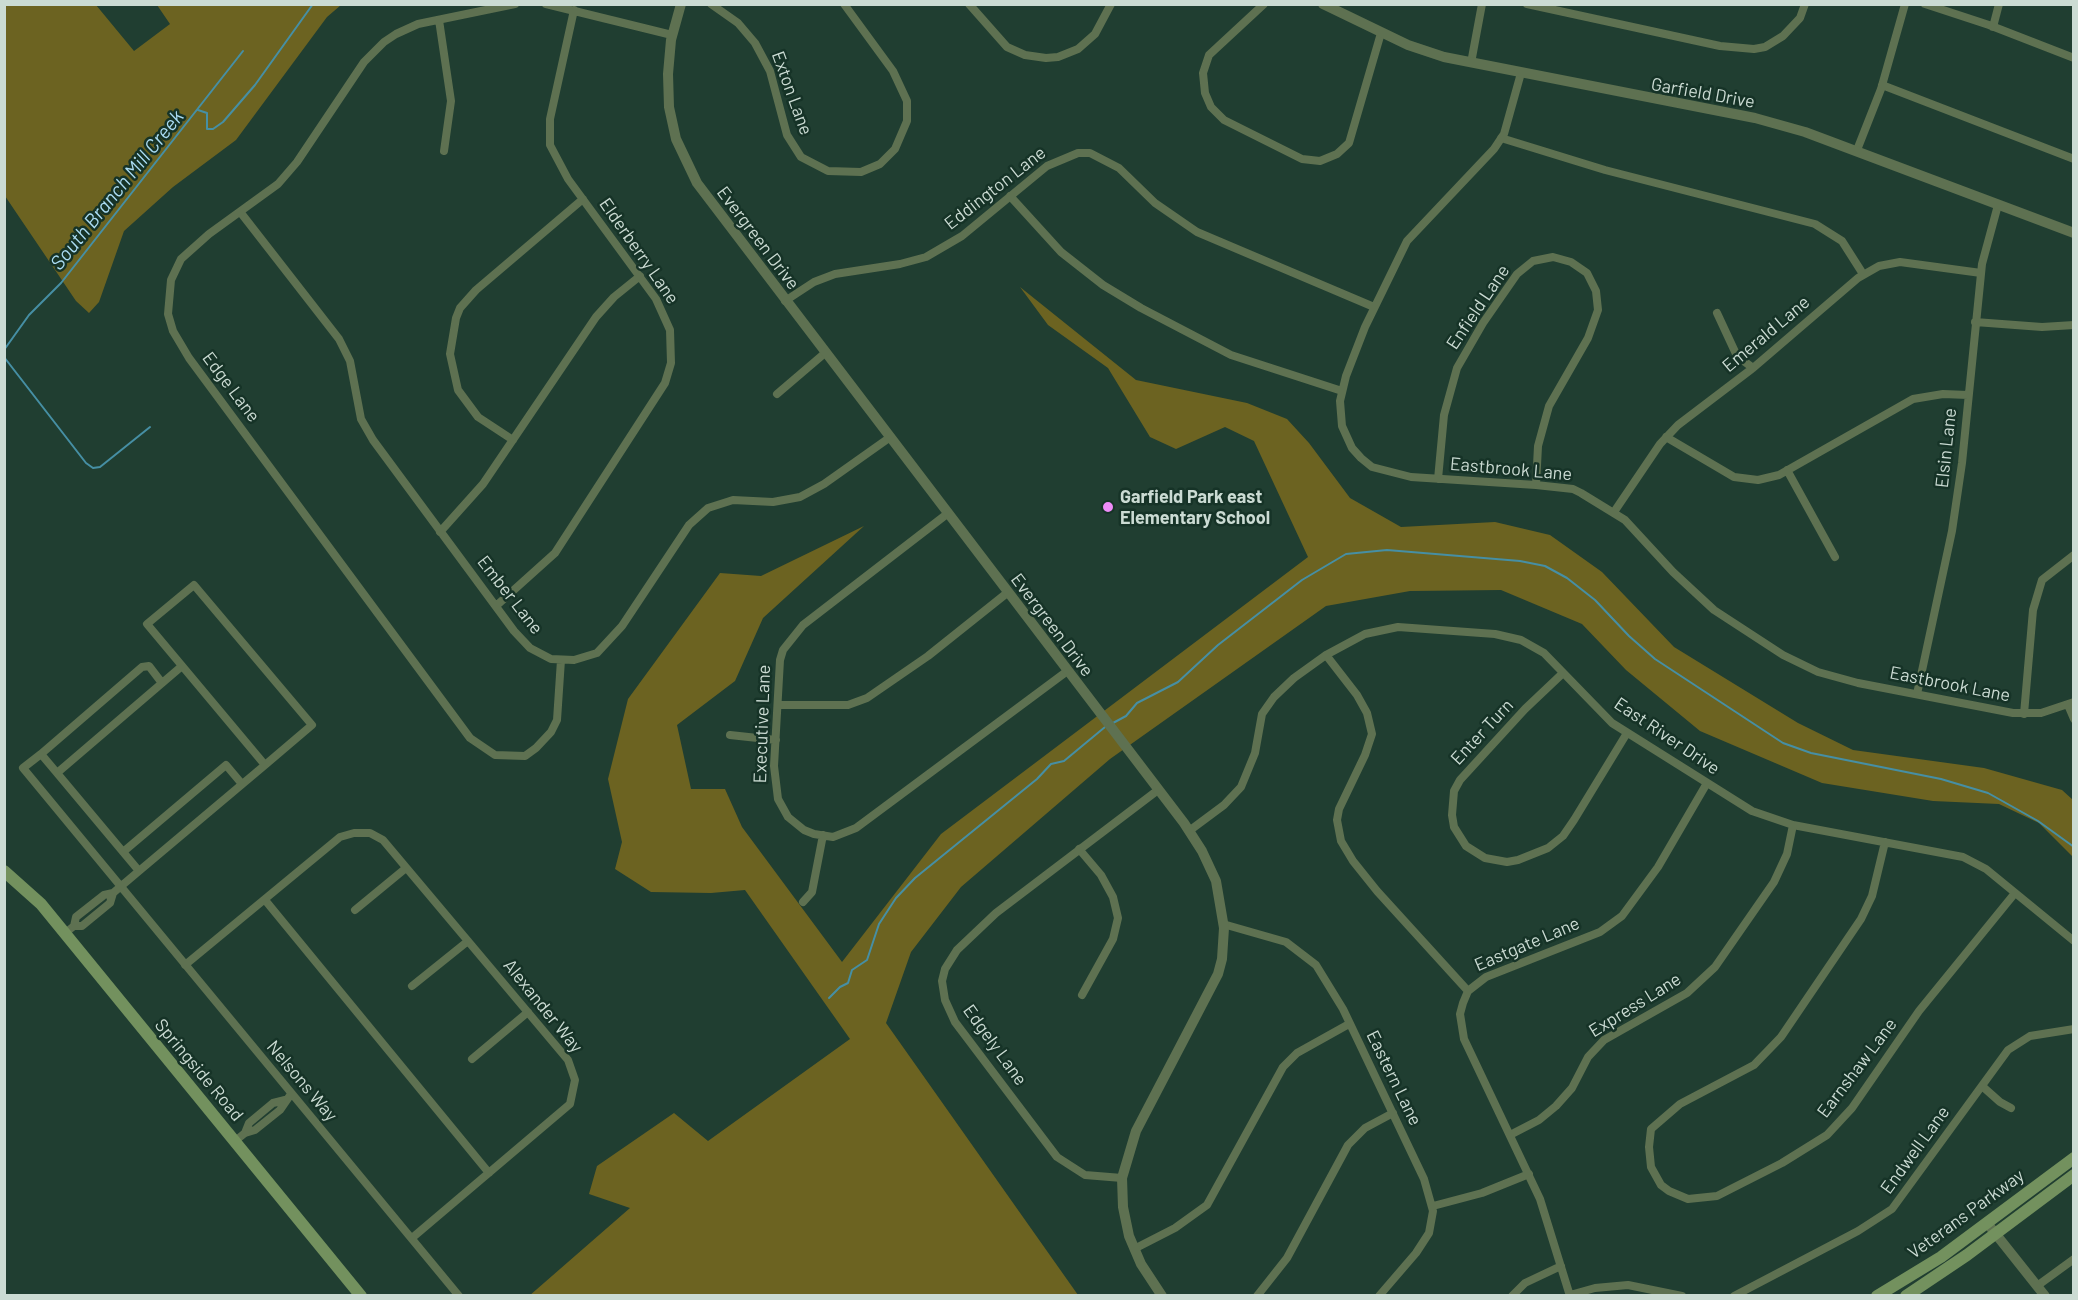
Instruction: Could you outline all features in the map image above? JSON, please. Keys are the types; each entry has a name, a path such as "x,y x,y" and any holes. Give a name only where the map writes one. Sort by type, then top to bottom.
{"main road":[{"name":"Springside Road","path":"4,871 69,930 235,1141 361,1296"},
{"name":"Veterans Parkway","path":"1877,1296 1941,1257 2073,1158"},
{"name":"Veterans Parkway","path":"1906,1296 1948,1269 2073,1174"}],"street":[{"name":"Edge Lane","path":"515,4 439,20 396,34 375,51 357,72 297,162 273,189 189,249 175,269 169,291 168,314 173,331 189,358 470,738 486,751 504,756 525,756 545,740 557,720 561,660"},
{"path":"546,4 672,35"},
{"name":"Evergreen Drive","path":"681,4 672,35 668,91 672,123 682,153 706,197 1189,831 1202,851 1216,881 1223,924 1222,959 1218,974 1136,1131 1122,1179 1125,1221 1134,1249 1162,1296"},
{"name":"Exton Lane","path":"711,4 738,23 755,43 770,71 787,135 801,157 828,171 861,172 880,164 895,149 907,121 907,101 893,71 844,4"},
{"path":"969,4 1007,47 1025,55 1046,58 1058,57 1078,49 1095,34 1111,4"},
{"path":"1264,4 1209,55 1203,73 1205,93 1211,107 1224,120 1302,159 1320,161 1337,154 1348,143 1382,33"},
{"name":"Garfield Drive","path":"1323,4 1427,53 1755,118 1805,132 2073,233"},
{"path":"1471,63 1482,4"},
{"path":"1527,4 1720,46 1754,49 1765,47 1784,36 1800,18 1805,4"},
{"path":"1857,150 1882,85 1905,4"},
{"path":"1925,4 2073,58"},
{"path":"1993,27 1999,4"},
{"name":"Elderberry Lane","path":"496,606 555,554 665,383 671,363 670,330 656,299 560,168 550,145 549,132 574,10"},
{"path":"439,20 451,101 444,151"},
{"name":"Eastbrook Lane","path":"1521,73 1515,101 1501,138 1494,149 1407,241 1374,306 1342,391 1342,426 1352,448 1372,467 1411,477 1573,489 1614,512 1704,602 1783,655 1831,676 2024,714 2054,710 2071,704"},
{"path":"1882,85 2073,159"},
{"path":"1501,138 1605,170 1815,224 1842,241 1863,274"},
{"name":"Eddington Lane","path":"785,301 814,282 835,274 900,264 926,257 950,244 1047,166 1062,157 1090,153 1119,168 1155,203 1197,232 1374,306"},
{"path":"1010,196 1061,252 1103,285 1141,308 1231,355 1342,391"},
{"path":"513,440 478,417 458,390 450,354 456,318 460,308 477,290 583,199"},
{"name":"Elsin Lane","path":"1917,694 1952,531 1961,476 1981,273 1998,205"},
{"name":"Ember Lane","path":"241,213 339,339 350,361 363,425 496,606 530,648 551,659 574,660 597,653 622,626 689,525 708,508 733,500 773,502 800,497 824,484 889,438"},
{"name":"Enfield Lane","path":"1438,479 1444,415 1457,368 1478,331 1517,274 1533,261 1552,257 1571,262 1587,273 1596,291 1598,310 1588,338 1549,406 1538,446 1536,485"},
{"name":"Emerald Lane","path":"1614,512 1666,437 1678,425 1753,368 1863,274 1879,266 1900,262 1981,273"},
{"path":"440,532 468,503 513,440 587,327 614,297 640,276"},
{"path":"1717,313 1737,356 1753,368"},
{"path":"1975,322 2042,327 2073,325"},
{"path":"777,394 825,353"},
{"path":"1666,437 1734,477 1758,480 1787,471 1913,399 1943,394 1968,395"},
{"path":"1787,471 1835,557"},
{"name":"Executive Lane","path":"823,835 804,830 788,817 778,799 774,777 780,660 788,641 795,633 947,514"},
{"path":"2024,714 2033,610 2039,589 2042,580 2051,570 2073,555"},
{"path":"69,930 82,926 110,903 113,893 265,765 312,725 194,585 147,624 265,765"},
{"path":"779,705 848,705 867,698 928,656 1007,593"},
{"name":"East River Drive","path":"1189,831 1224,805 1241,788 1255,753 1262,714 1274,697 1294,678 1326,654 1365,634 1384,629 1411,627 1467,631 1521,640 1544,653 1612,723 1752,811 1793,825 1963,857 1986,869 2073,940"},
{"path":"1326,654 1357,694 1367,713 1372,734 1365,755 1339,809 1337,820 1341,841 1369,881 1468,991"},
{"path":"139,871 41,754 142,667 149,666 162,683"},
{"path":"57,773 182,666"},
{"path":"803,902 812,892 823,835 833,837 866,823 1066,672"},
{"name":"Enter Turn","path":"1563,673 1525,709 1460,780 1454,791 1452,815 1454,827 1466,846 1485,858 1507,862 1539,852 1556,842 1574,820 1627,733"},
{"path":"2071,704 2073,719"},
{"path":"729,735 776,740"},
{"name":"Nelsons Way","path":"41,754 23,768 185,965 288,1097 412,1238 459,1296"},
{"path":"123,852 225,765 242,784"},
{"name":"Eastgate Lane","path":"1570,1295 1545,1212 1464,1039 1460,1014 1468,991 1497,972 1600,932 1614,923 1658,867 1707,783"},
{"name":"Edgely Lane","path":"1122,1179 1084,1174 1057,1157 959,1028 942,989 945,969 966,941 996,913 1158,790"},
{"name":"Express Lane","path":"1510,1135 1539,1120 1564,1097 1588,1057 1604,1040 1688,993 1715,967 1774,882 1787,854 1793,825"},
{"name":"Alexander Way","path":"265,900 340,837 354,833 370,833 384,840 568,1060 575,1080 570,1104 412,1238"},
{"name":"Earnshaw Lane","path":"1885,842 1872,896 1861,919 1781,1037 1754,1065 1680,1104 1651,1129 1649,1147 1651,1167 1661,1185 1669,1191 1688,1199 1717,1196 1782,1163 1827,1135 1852,1108 1919,1011 2015,892"},
{"path":"1079,849 1101,874 1113,897 1118,918 1113,939 1082,995"},
{"path":"355,910 406,868"},
{"path":"185,965 265,900 489,1173"},
{"name":"Eastern Lane","path":"1223,924 1275,937 1295,946 1307,956 1327,980 1424,1179 1433,1206 1433,1222 1424,1244 1379,1296"},
{"path":"412,986 468,941"},
{"path":"472,1059 528,1012"},
{"path":"1134,1249 1175,1228 1207,1205 1283,1068 1297,1053 1349,1024"},
{"name":"Endwell Lane","path":"1734,1296 1858,1231 1892,1209 2008,1050 2019,1042 2043,1032 2073,1029"},
{"path":"1982,1086 2000,1102 2011,1108"},
{"path":"235,1141 245,1133 255,1130 279,1110 288,1097"},
{"path":"1257,1296 1287,1258 1348,1145 1365,1128 1393,1113"},
{"path":"1433,1206 1482,1193 1529,1174"},
{"path":"1987,1223 2045,1296"},
{"path":"2037,1287 2073,1259"},
{"path":"1512,1296 1525,1283 1561,1266"},
{"path":"1570,1295 1595,1288 1628,1285 1682,1296"}],"shaded area":[{"path":"4,5 96,5 134,51 170,24 157,5 341,5 327,17 236,140 173,187 124,231 99,302 89,313 76,301 5,196"},
{"path":"1020,287 1136,380 1247,403 1287,419 1309,443 1350,498 1401,527 1495,522 1550,535 1602,572 1674,647 1798,723 1853,750 1984,768 2062,790 2073,800 2073,857 2039,823 1999,804 1933,801 1822,783 1700,731 1626,670 1582,624 1501,590 1410,591 1326,606 1110,759 961,887 911,952 886,1023 1078,1295 529,1296 630,1208 589,1194 597,1166 674,1113 708,1141 850,1039 745,890 711,893 651,892 615,869 622,842 608,779 628,699 720,573 761,576 864,526 763,618 735,681 677,725 691,789 725,789 742,827 842,962 941,834 1308,557 1254,441 1225,427 1176,449 1150,437 1108,368 1048,325"}],"waterway":[{"name":"South Branch Mill Creek","path":"198,110 207,113 207,129 213,129 223,122 255,85 313,4"},
{"name":"South Branch Mill Creek","path":"4,350 29,315 61,283 243,51"},
{"path":"4,357 86,463 93,468 100,467 150,427"},
{"path":"1113,723 1126,716 1137,703 1178,682 1218,645 1302,580 1346,554 1387,550 1520,561 1545,566 1567,578 1595,600 1629,636 1655,659 1783,743 1811,753 1941,779 1988,793 2038,821 2074,847"},
{"path":"829,998 840,987 848,983 852,970 867,960 879,924 896,898 915,878 1037,779 1051,764 1064,761 1105,727"}],"place":[{"name":"Garfield Park east Elementary School","path":"1108,507"}]}
